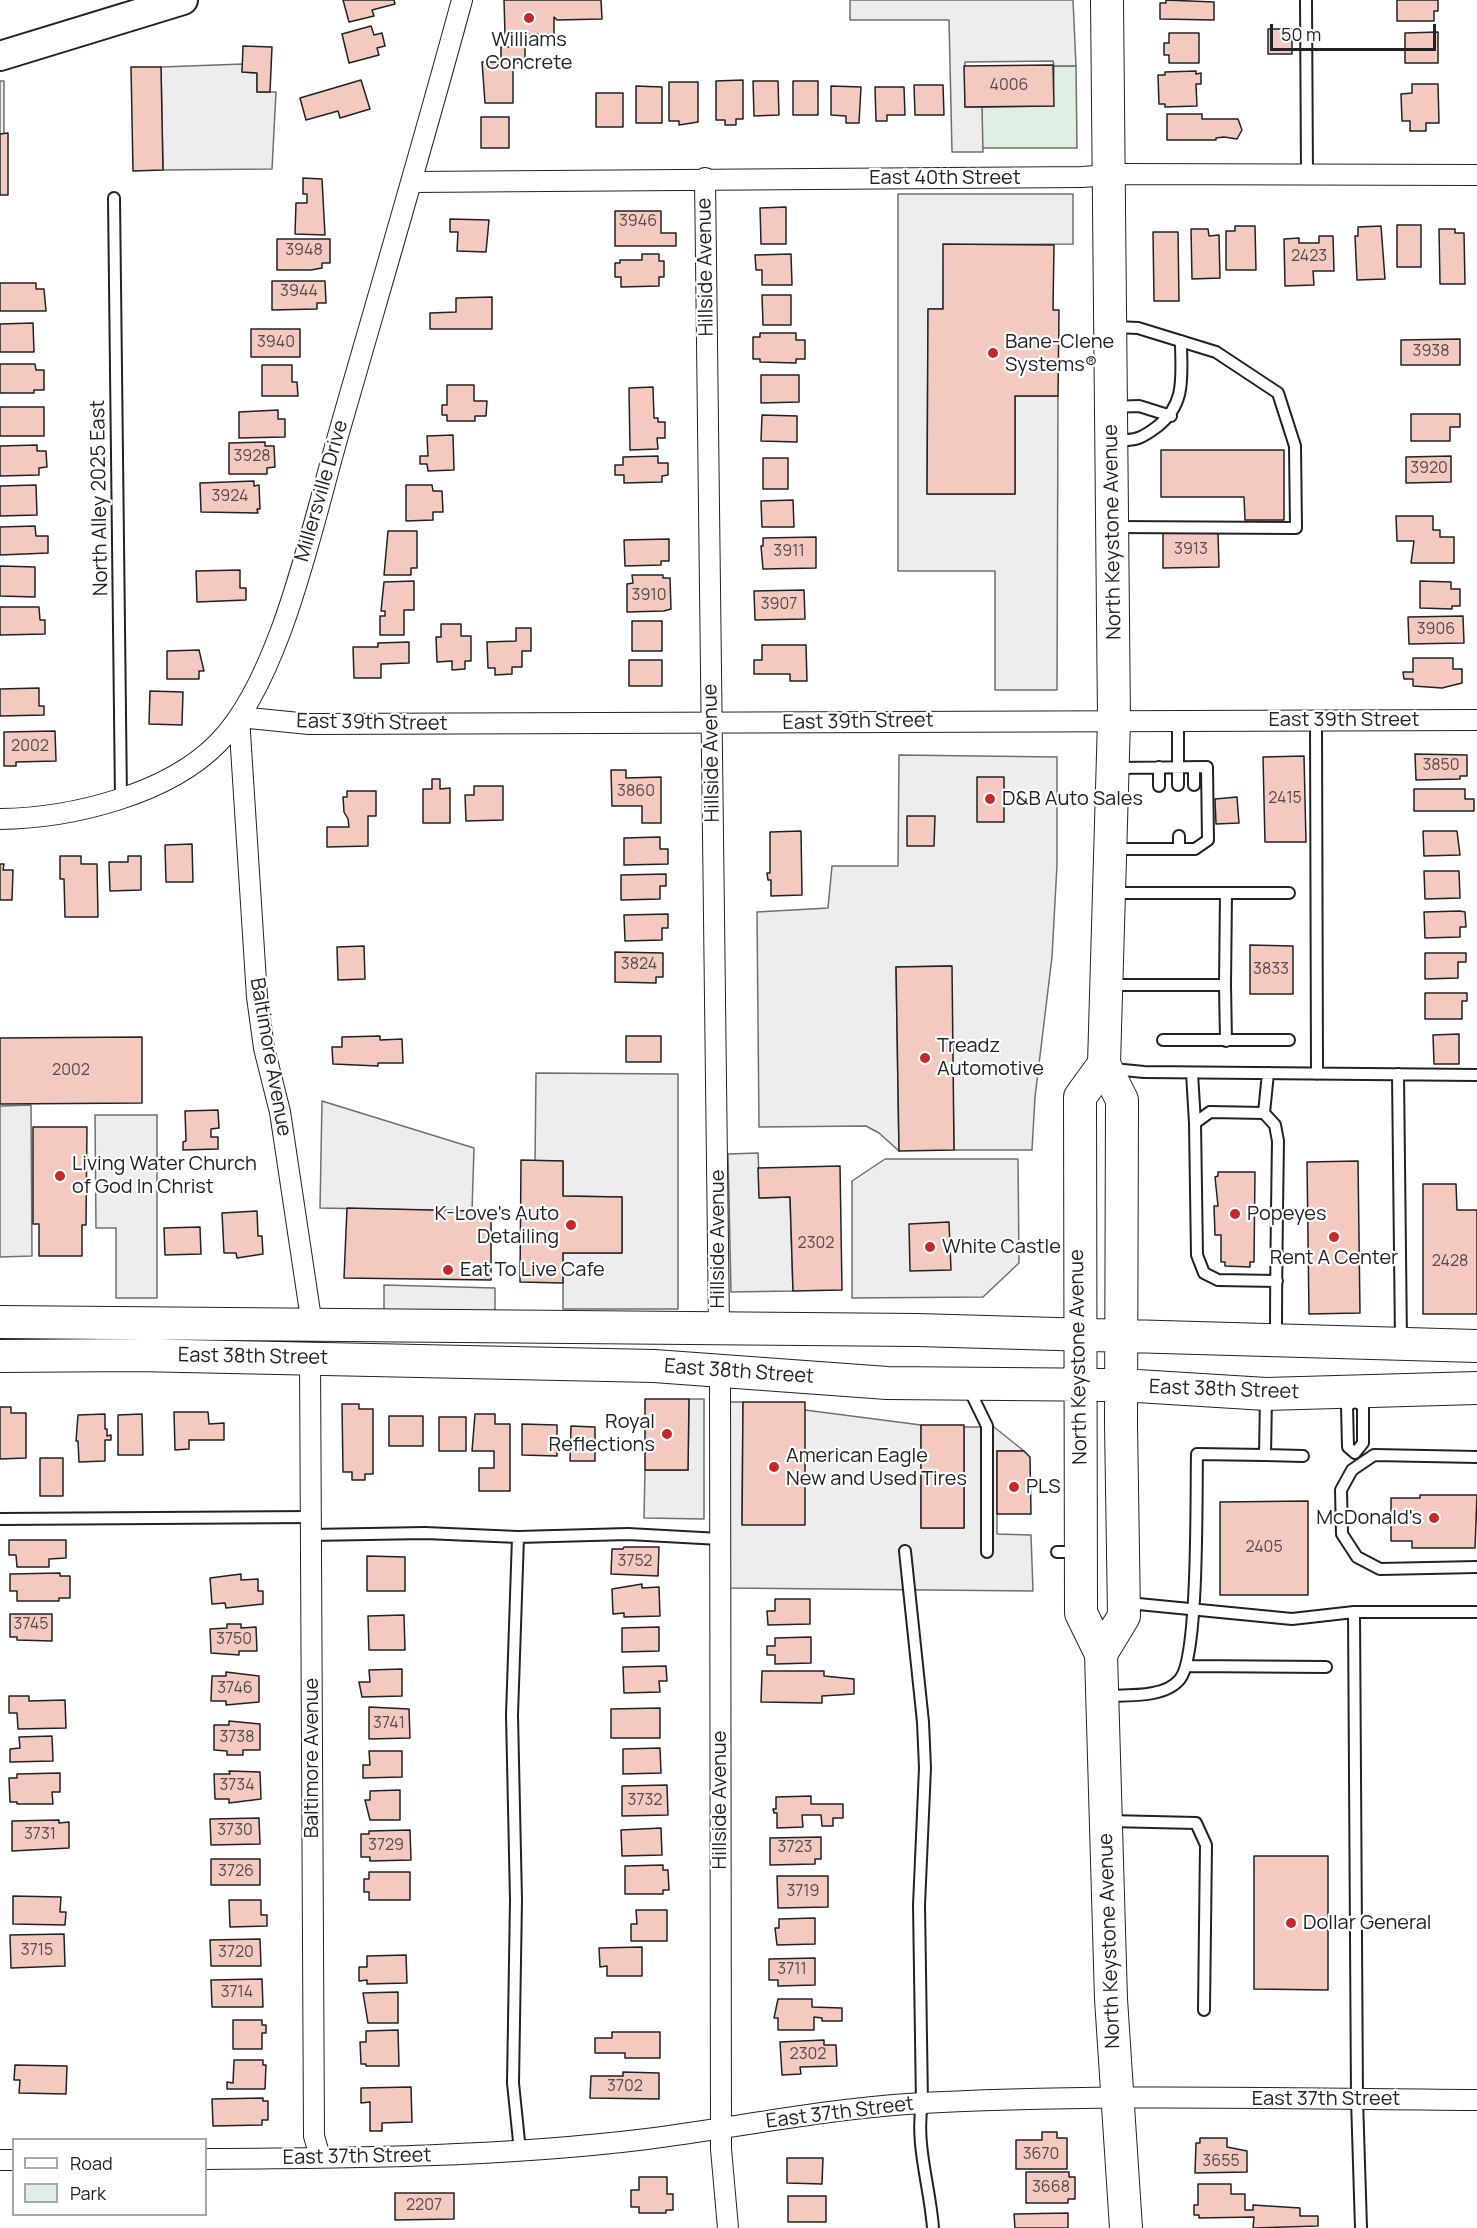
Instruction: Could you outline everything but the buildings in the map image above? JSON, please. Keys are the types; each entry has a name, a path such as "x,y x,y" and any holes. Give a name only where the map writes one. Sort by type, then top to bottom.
{"main road":[{"name":"North Keystone Avenue","path":"1101,1654 1124,1616 1121,1385 1122,1100 1105,1066 1114,720 1107,0"},
{"name":"North Keystone Avenue","path":"1105,1066 1080,1097 1080,1384 1069,1552 1081,1613 1101,1654 1105,1821 1117,2098 1126,2228"},
{"name":"East 38th Street","path":"0,1322 606,1329 719,1327 1477,1346"},
{"name":"East 38th Street","path":"0,1356 310,1358 654,1366 887,1383 1121,1385 1354,1397 1399,1389 1477,1388"}],"street":[{"path":"0,56 183,0"},
{"name":"Millersville Drive","path":"0,819 57,814 121,799 165,779 196,760 217,745 238,717 264,668 289,606 413,182 462,0"},
{"name":"East 40th Street","path":"413,182 1307,174 1477,175"},
{"name":"Hillside Avenue","path":"705,178 719,1327"},
{"name":"East 39th Street","path":"238,717 309,724 1477,720"},
{"name":"Baltimore Avenue","path":"238,717 257,997 264,1048 281,1118 310,1312 309,1324"},
{"name":"Baltimore Avenue","path":"310,1358 314,2136 320,2157"},
{"name":"Hillside Avenue","path":"720,1372 721,2128 724,2198 729,2228"},
{"name":"East 37th Street","path":"207,2159 420,2156 520,2151 647,2139 922,2104 1117,2098 1477,2100"}],"lane":[{"path":"1306,0 1307,174"},
{"name":"North Alley 2025 East","path":"114,198 121,799"},
{"path":"1111,327 1138,328 1216,352 1278,393 1295,446 1296,528 1113,527"},
{"path":"1112,441 1140,440 1171,416 1180,395 1181,341"},
{"path":"1112,407 1139,406 1171,416"},
{"path":"1316,720 1317,1074"},
{"path":"1178,721 1178,785"},
{"path":"1159,767 1159,786"},
{"path":"1194,767 1194,785"},
{"path":"1110,849 1195,849 1208,840 1207,767 1113,768"},
{"path":"1179,836 1179,849"},
{"path":"1195,836 1195,849"},
{"path":"1159,837 1159,849"},
{"path":"1109,893 1289,893"},
{"path":"1226,893 1226,1041"},
{"path":"1106,985 1225,985"},
{"path":"1163,1040 1289,1040"},
{"path":"1105,1066 1192,1073 1477,1075"},
{"path":"1192,1073 1197,1255 1204,1273 1218,1280 1277,1281"},
{"path":"1264,1113 1268,1073"},
{"path":"1398,1074 1402,1344"},
{"path":"1194,1123 1210,1112 1264,1113 1275,1125 1278,1141 1276,1340"},
{"path":"967,1384 987,1426 987,1552"},
{"path":"1265,1455 1266,1394"},
{"path":"1354,1397 1347,1406 1348,1447 1356,1453 1357,1466"},
{"path":"1102,1696 1144,1694 1169,1688 1180,1680 1188,1666 1193,1609 1197,1454 1303,1456"},
{"path":"1477,1457 1374,1455 1357,1466 1341,1490 1342,1534 1357,1557 1380,1569 1477,1567"},
{"path":"0,1519 310,1526 518,1537 628,1534 720,1539"},
{"path":"518,1537 512,1715 516,1900 513,2083 520,2151"},
{"path":"905,1551 923,1722 925,1768 919,1905 922,2104 918,2127 931,2197 933,2228"},
{"path":"1124,1603 1292,1619 1354,1612 1477,1612"},
{"path":"1354,1612 1357,2099 1361,2228"},
{"path":"1188,1666 1326,1667"},
{"path":"1105,1821 1196,1823 1206,1845 1204,2010"}],"green space":[{"path":"1054,66 1076,66 1077,148 982,148 982,107 1053,106"}],"shaded area":[{"path":"850,0 1073,0 1076,66 1054,66 1053,61 965,62 965,107 982,107 983,152 952,152 949,20 850,20"},
{"path":"243,64 242,72 257,73 257,92 276,92 272,169 163,170 161,67"},
{"path":"0,81 4,81 4,134 0,134"},
{"path":"898,194 1073,194 1073,244 944,245 943,309 928,309 927,494 1015,494 1015,396 1058,396 1057,690 995,690 995,571 898,571"},
{"path":"899,755 1057,757 1057,865 1052,957 1035,1097 1032,1150 954,1150 951,966 896,967 899,1151 879,1133 866,1126 759,1127 757,912 828,908 832,866 898,866"},
{"path":"536,1073 678,1074 678,1309 563,1309 563,1253 622,1253 622,1197 563,1196 563,1161 535,1161"},
{"path":"322,1101 474,1148 472,1211 320,1208"},
{"path":"31,1105 32,1256 0,1257 0,1106"},
{"path":"95,1115 157,1115 157,1298 116,1298 116,1228 96,1228"},
{"path":"758,1153 760,1198 790,1197 793,1291 731,1292 728,1154"},
{"path":"885,1159 1018,1159 1019,1263 983,1297 852,1298 852,1181"},
{"path":"384,1285 495,1288 495,1314 384,1311"},
{"path":"689,1399 704,1399 704,1519 644,1518 645,1470 688,1470"},
{"path":"725,1402 743,1402 742,1524 805,1410 921,1425 921,1528 964,1528 964,1427 994,1427 1024,1451 997,1451 997,1534 1031,1535 1033,1591 727,1588"}],"place":[{"name":"Williams Concrete","path":"529,18"},
{"name":"Bane-Clene Systems®","path":"993,353"},
{"name":"D&B Auto Sales","path":"990,799"},
{"name":"Treadz Automotive","path":"925,1058"},
{"name":"Living Water Church of God In Christ","path":"60,1176"},
{"name":"Popeyes","path":"1235,1214"},
{"name":"K-Love's Auto Detailing","path":"571,1225"},
{"name":"Rent A Center","path":"1334,1237"},
{"name":"White Castle","path":"930,1247"},
{"name":"Eat To Live Cafe","path":"448,1270"},
{"name":"Royal Reflections","path":"667,1434"},
{"name":"American Eagle New and Used Tires","path":"774,1467"},
{"name":"PLS","path":"1014,1487"},
{"name":"McDonald's","path":"1434,1518"},
{"name":"Dollar General","path":"1291,1923"}]}
